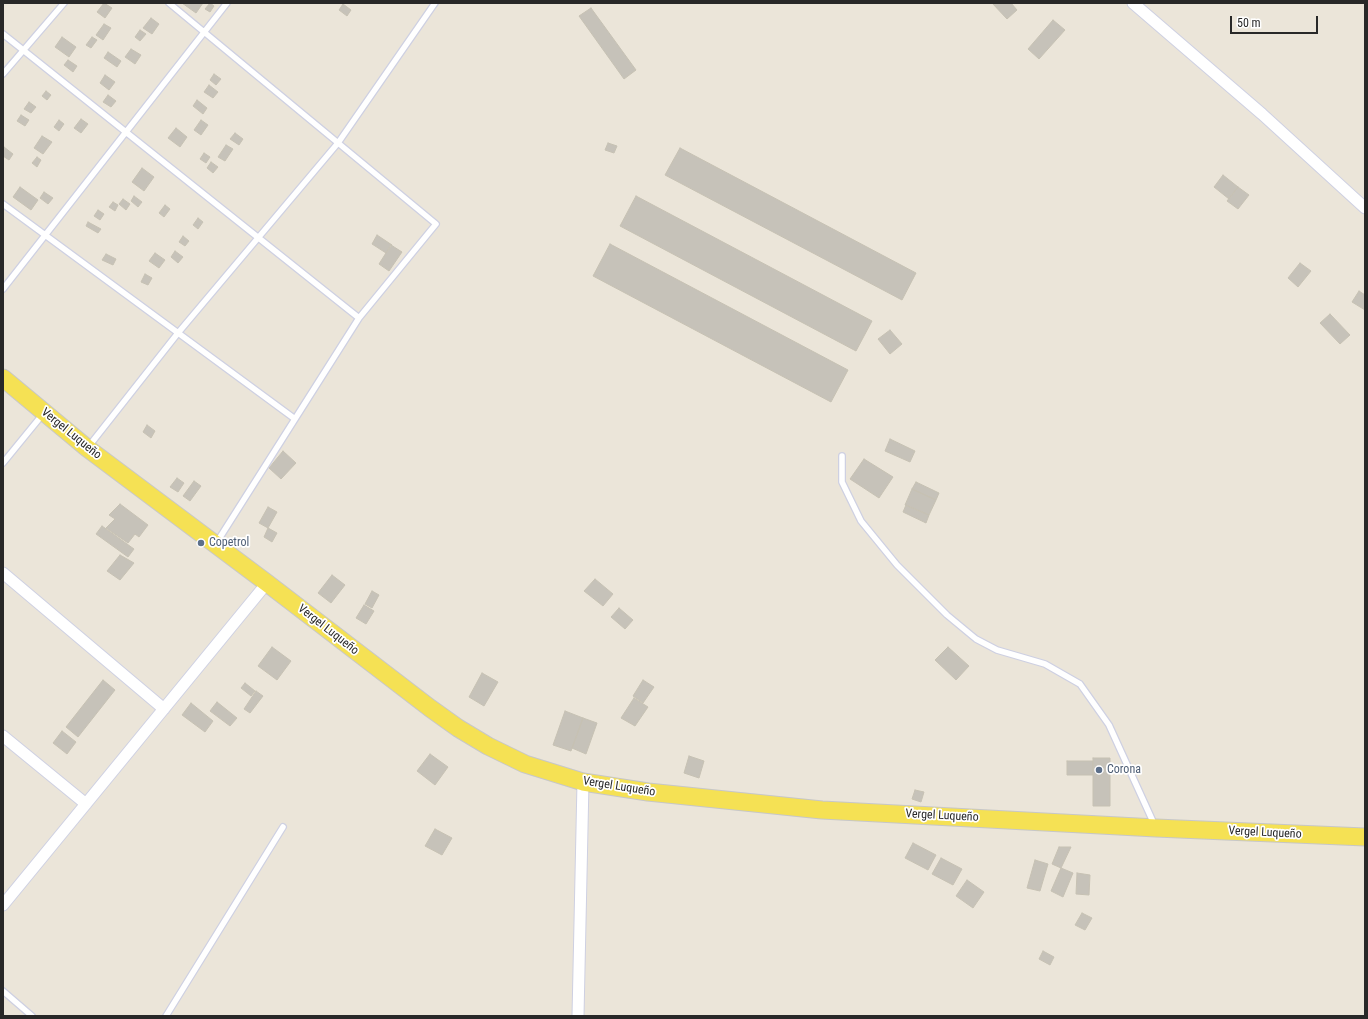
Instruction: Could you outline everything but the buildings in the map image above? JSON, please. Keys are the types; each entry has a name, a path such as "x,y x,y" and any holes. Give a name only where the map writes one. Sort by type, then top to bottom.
{"main road":[{"name":"Vergel Luqueño","path":"3,378 87,448 216,544 430,708 458,728 488,746 525,764 583,782 648,792 822,810 1156,828 1365,837"}],"street":[{"path":"1134,3 1262,114 1365,208"},
{"path":"3,573 164,709"},
{"path":"4,901 86,804 267,583"},
{"path":"3,736 86,804"},
{"path":"578,1016 583,782"}],"lane":[{"path":"3,74 64,3"},
{"path":"168,3 436,224 359,318 216,544"},
{"path":"3,289 227,3"},
{"path":"87,448 178,333 338,143 435,3"},
{"path":"3,34 359,318"},
{"path":"3,204 295,419"},
{"path":"3,463 45,413"},
{"path":"842,456 842,482 861,521 897,565 947,615 976,639 998,650 1044,664 1080,684 1109,725 1156,828"},
{"path":"166,1016 284,827"},
{"path":"3,991 32,1016"}],"place":[{"name":"Copetrol","path":"201,543"},
{"name":"Corona","path":"1099,770"}]}
